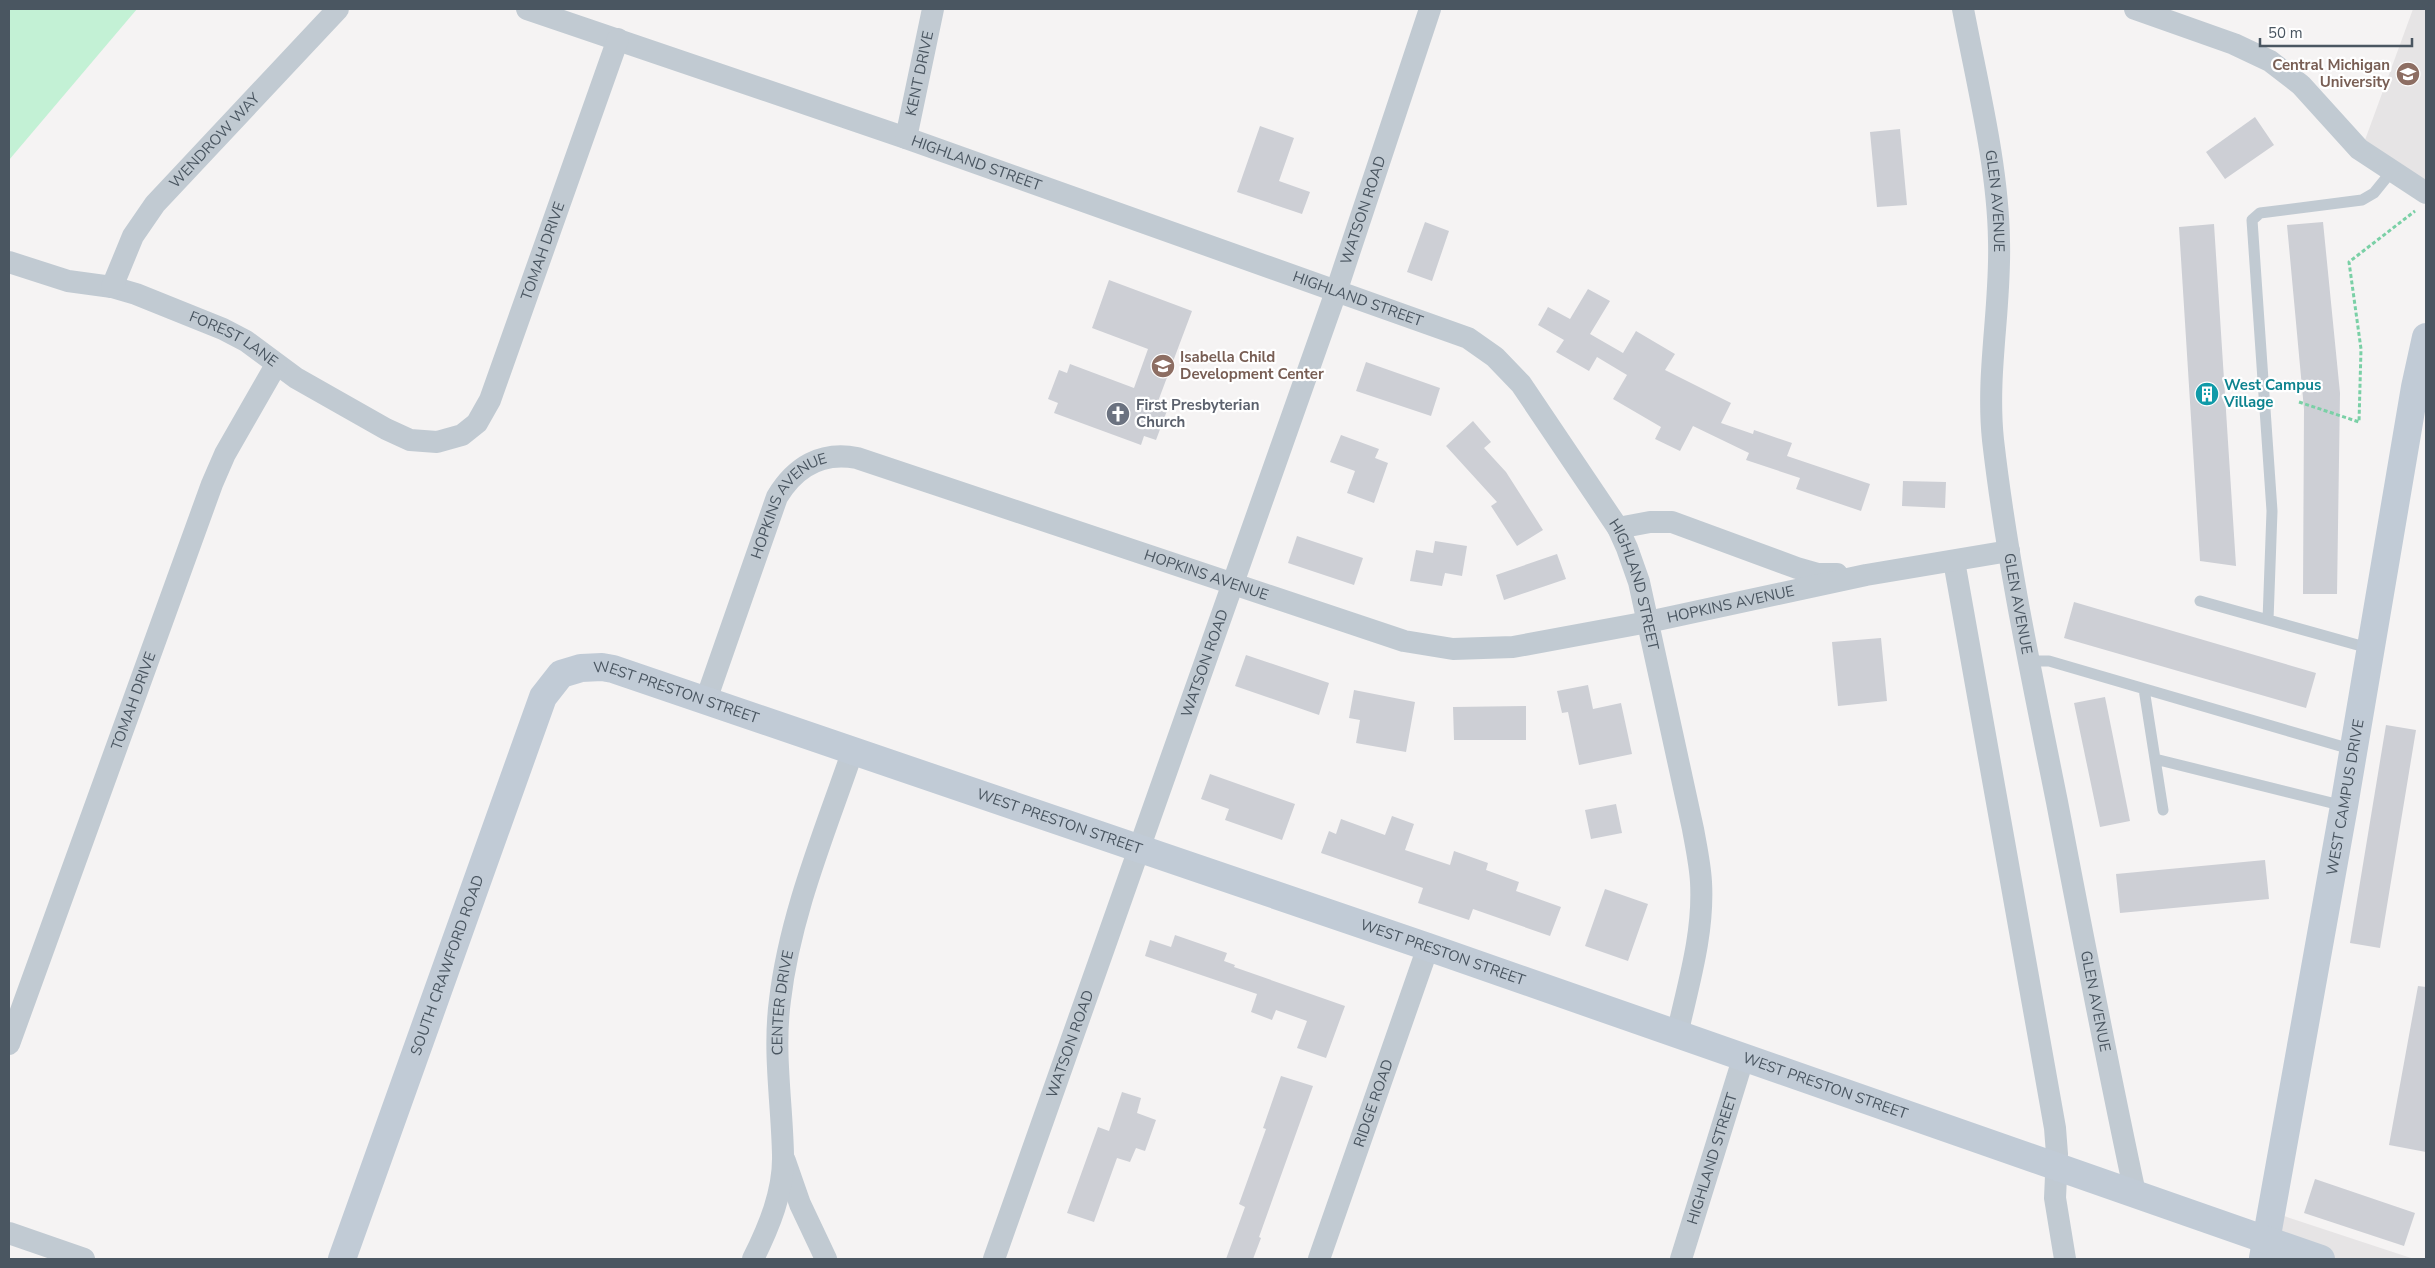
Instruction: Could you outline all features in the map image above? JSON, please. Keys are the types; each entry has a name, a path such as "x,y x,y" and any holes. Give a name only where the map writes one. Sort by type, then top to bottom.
{"street":[{"name":"WENDROW WAY","path":"112,287 133,236 154,204 338,9"},
{"name":"HIGHLAND STREET","path":"527,9 906,138 1337,289 1468,338 1489,352 1522,384 1618,528 1633,563 1648,622 1693,829 1701,884 1700,918 1696,949 1677,1035"},
{"name":"KENT DRIVE","path":"906,138 933,9"},
{"name":"WATSON ROAD","path":"994,1259 1337,289 1430,9"},
{"name":"GLEN AVENUE","path":"1963,9 1999,213 2000,270 1992,347 1991,405 1993,438 2009,551 2028,660 2135,1193"},
{"path":"2135,9 2234,44 2270,61 2301,85 2353,144 2392,172 2421,202"},
{"name":"TOMAH DRIVE","path":"444,441 471,430 482,417 490,400 618,39"},
{"name":"FOREST LANE","path":"9,262 68,281 112,287 136,294 236,336 276,365 395,434 419,442 444,441"},
{"name":"WEST CAMPUS DRIVE","path":"2265,1250 2372,649 2415,387 2426,337"},
{"name":"TOMAH DRIVE","path":"9,1044 212,484 225,454 276,365"},
{"name":"HOPKINS AVENUE","path":"706,700 777,497 799,470 820,459 845,456 857,458 1404,641 1453,649 1513,647 1648,622 1866,575 2009,551"},
{"name":"HOPKINS AVENUE","path":"1618,528 1650,522 1672,522 1803,570 1823,574 1866,575"},
{"path":"1954,561 2054,1118 2057,1145 2055,1198 2065,1259"},
{"name":"WEST PRESTON STREET","path":"561,674 581,668 602,667 706,700 1428,947 1743,1059 2135,1193 2265,1250 2321,1259"},
{"name":"SOUTH CRAWFORD ROAD","path":"342,1259 539,707 548,689 561,674"},
{"name":"CENTER DRIVE","path":"754,1259 776,1201 783,1155 777,1071 777,1030 783,973 802,899 853,750"},
{"name":"RIDGE ROAD","path":"1318,1259 1428,947"},
{"name":"HIGHLAND STREET","path":"1681,1259 1743,1059"},
{"path":"783,1155 800,1204 826,1259"},
{"path":"9,1233 84,1259"}],"lane":[{"path":"2268,620 2272,511 2252,220 2260,213 2362,200 2374,193 2392,172"},
{"path":"2200,601 2372,649"},
{"path":"2028,660 2049,661 2354,750"},
{"path":"2144,689 2163,810"},
{"path":"2155,759 2344,806"}],"path":[{"path":"2299,402 2359,422 2361,349 2349,262 2421,202"}],"shaded area":[{"name":"Central Michigan University","path":"2413,9 2426,9 2426,186 2365,140"},
{"path":"2272,1212 2414,1259 2264,1259"}],"green space":[{"path":"9,9 137,9 9,160"}],"building":[{"path":"2255,117 2274,145 2225,179 2206,152"},
{"path":"1260,126 1294,138 1279,181 1310,192 1302,214 1237,192"},
{"path":"1900,129 1907,205 1877,207 1870,132"},
{"path":"1425,222 1449,231 1432,281 1407,272"},
{"path":"2323,222 2340,393 2337,594 2303,594 2304,409 2287,225"},
{"name":"West Campus Village","path":"2214,224 2236,566 2200,561 2179,227"},
{"path":"1109,280 1192,311 1157,404 1168,408 1156,440 1144,436 1141,445 1054,413 1058,403 1048,399 1059,370 1067,373 1070,364 1134,388 1148,349 1092,328"},
{"path":"1588,289 1610,301 1590,334 1623,353 1636,331 1675,354 1665,370 1731,403 1721,423 1753,434 1754,430 1792,443 1787,456 1870,484 1861,511 1796,489 1800,478 1746,460 1749,453 1693,426 1680,451 1655,439 1661,427 1613,399 1627,375 1597,357 1589,371 1556,352 1564,340 1538,325 1548,307 1570,319"},
{"path":"1366,362 1440,388 1431,416 1356,391"},
{"path":"1473,421 1491,442 1484,448 1506,472 1543,530 1517,546 1491,506 1497,502 1446,446"},
{"path":"1341,435 1379,449 1375,458 1388,463 1374,503 1347,493 1355,471 1330,462"},
{"path":"1903,481 1946,482 1945,508 1902,506"},
{"path":"1297,536 1363,558 1354,585 1288,563"},
{"path":"1435,541 1467,546 1462,576 1445,573 1442,586 1410,581 1416,550 1433,553"},
{"path":"1557,554 1566,579 1504,600 1496,575"},
{"path":"2074,602 2316,673 2306,708 2064,638"},
{"path":"1881,638 1887,701 1838,706 1832,642"},
{"path":"1246,655 1329,683 1319,715 1235,686"},
{"path":"1588,685 1593,709 1621,703 1632,754 1579,765 1568,712 1562,713 1557,691"},
{"path":"1354,690 1415,702 1406,752 1356,743 1360,720 1349,718"},
{"path":"2105,697 2130,821 2100,827 2074,703"},
{"path":"1526,706 1526,740 1454,740 1453,707"},
{"path":"2386,725 2416,730 2380,948 2350,943"},
{"path":"1210,774 1295,804 1282,840 1225,820 1229,809 1201,799"},
{"path":"1616,804 1622,833 1591,839 1585,810"},
{"path":"1392,816 1414,824 1405,850 1450,865 1454,851 1488,863 1486,870 1519,882 1516,891 1561,907 1550,936 1473,909 1469,920 1418,903 1423,888 1321,853 1329,831 1336,834 1341,819 1385,835"},
{"path":"2265,860 2269,899 2120,913 2116,874"},
{"path":"1605,889 1648,904 1628,961 1585,946"},
{"path":"1175,935 1227,953 1224,961 1235,965 1234,967 1345,1006 1326,1058 1297,1048 1307,1021 1276,1010 1272,1020 1251,1012 1257,994 1145,956 1150,940 1171,947"},
{"path":"2418,986 2426,987 2426,1152 2389,1145"},
{"path":"1281,1076 1313,1086 1259,1237 1261,1238 1253,1259 1226,1259 1245,1207 1239,1204 1266,1129 1263,1128"},
{"path":"1122,1092 1141,1098 1137,1113 1156,1120 1145,1151 1136,1148 1130,1162 1117,1158 1094,1222 1067,1213 1098,1127 1109,1131"},
{"path":"2315,1179 2415,1213 2404,1246 2304,1213"}],"place":[{"name":"Central Michigan University","path":"2408,74"},
{"name":"Isabella Child Development Center","path":"1163,366"},
{"name":"West Campus Village","path":"2207,394"},
{"name":"First Presbyterian Church","path":"1118,414"}]}
